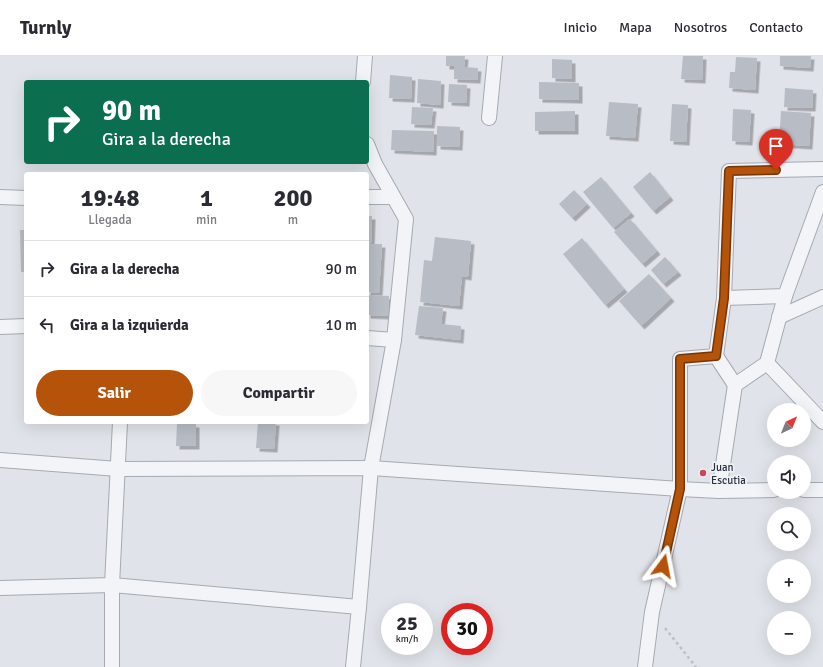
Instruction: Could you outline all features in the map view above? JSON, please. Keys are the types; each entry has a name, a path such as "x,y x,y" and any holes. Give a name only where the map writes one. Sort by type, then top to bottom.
{"street":[{"path":"363,80 364,56"},
{"path":"489,118 495,56"},
{"path":"353,667 372,468 394,340 406,219 375,164 369,149"},
{"path":"719,491 735,385 716,356 724,298 729,171 823,169"},
{"path":"0,197 24,198"},
{"path":"369,197 394,197"},
{"path":"735,385 767,363 785,296 822,199"},
{"path":"724,298 785,296"},
{"path":"779,317 823,296"},
{"path":"0,327 24,326"},
{"path":"369,338 394,340"},
{"path":"645,667 652,612 680,489 680,359 716,356"},
{"path":"767,363 823,422"},
{"path":"112,667 112,584 120,424"},
{"path":"0,460 118,469 372,468 680,489 719,491 767,490"},
{"path":"811,490 823,490"},
{"path":"0,588 112,584 359,608"}],"path":[{"path":"652,612 696,667"}],"building":[{"path":"446,56 465,56 464,67 478,68 477,80 454,79 454,66 446,66"},
{"path":"683,56 703,56 702,80 681,79"},
{"path":"780,56 811,56 810,68 780,66"},
{"path":"736,57 757,58 755,90 729,88 730,72 735,72"},
{"path":"552,59 572,60 572,79 552,78"},
{"path":"390,75 412,77 411,99 389,98"},
{"path":"418,79 441,81 440,105 417,103"},
{"path":"539,82 579,83 579,100 539,99"},
{"path":"449,84 467,85 466,103 448,102"},
{"path":"785,88 813,90 812,108 784,107"},
{"path":"609,102 638,104 635,138 606,136"},
{"path":"672,104 688,105 686,142 670,141"},
{"path":"412,107 433,108 431,125 411,124"},
{"path":"733,109 751,110 749,142 732,141"},
{"path":"575,111 575,131 535,131 535,112"},
{"path":"781,111 811,113 809,146 779,144"},
{"path":"437,126 460,127 459,147 437,146"},
{"path":"392,130 434,131 433,152 391,150"},
{"path":"650,172 670,197 653,211 633,187"},
{"path":"601,177 631,213 613,228 583,192"},
{"path":"574,190 587,204 572,218 559,204"},
{"path":"369,216 372,216 371,244 382,244 379,293 369,292"},
{"path":"630,219 657,251 642,264 614,232"},
{"path":"20,230 24,230 24,272 21,272"},
{"path":"435,237 471,241 468,277 462,276 459,306 420,302 424,260 432,261"},
{"path":"582,238 624,289 605,305 563,254"},
{"path":"665,257 678,272 663,284 651,270"},
{"path":"649,274 671,298 641,326 619,301"},
{"path":"369,295 389,296 388,316 369,315"},
{"path":"419,306 443,308 441,324 461,326 460,340 415,335"},
{"path":"177,424 196,424 196,446 176,446"},
{"path":"258,424 276,424 274,449 256,448"}],"place":[{"name":"Juan Escutia","path":"703,473"}],"route":[{"path":"663,566 680,489 680,359 716,356 724,298 729,171 776,170"}]}
